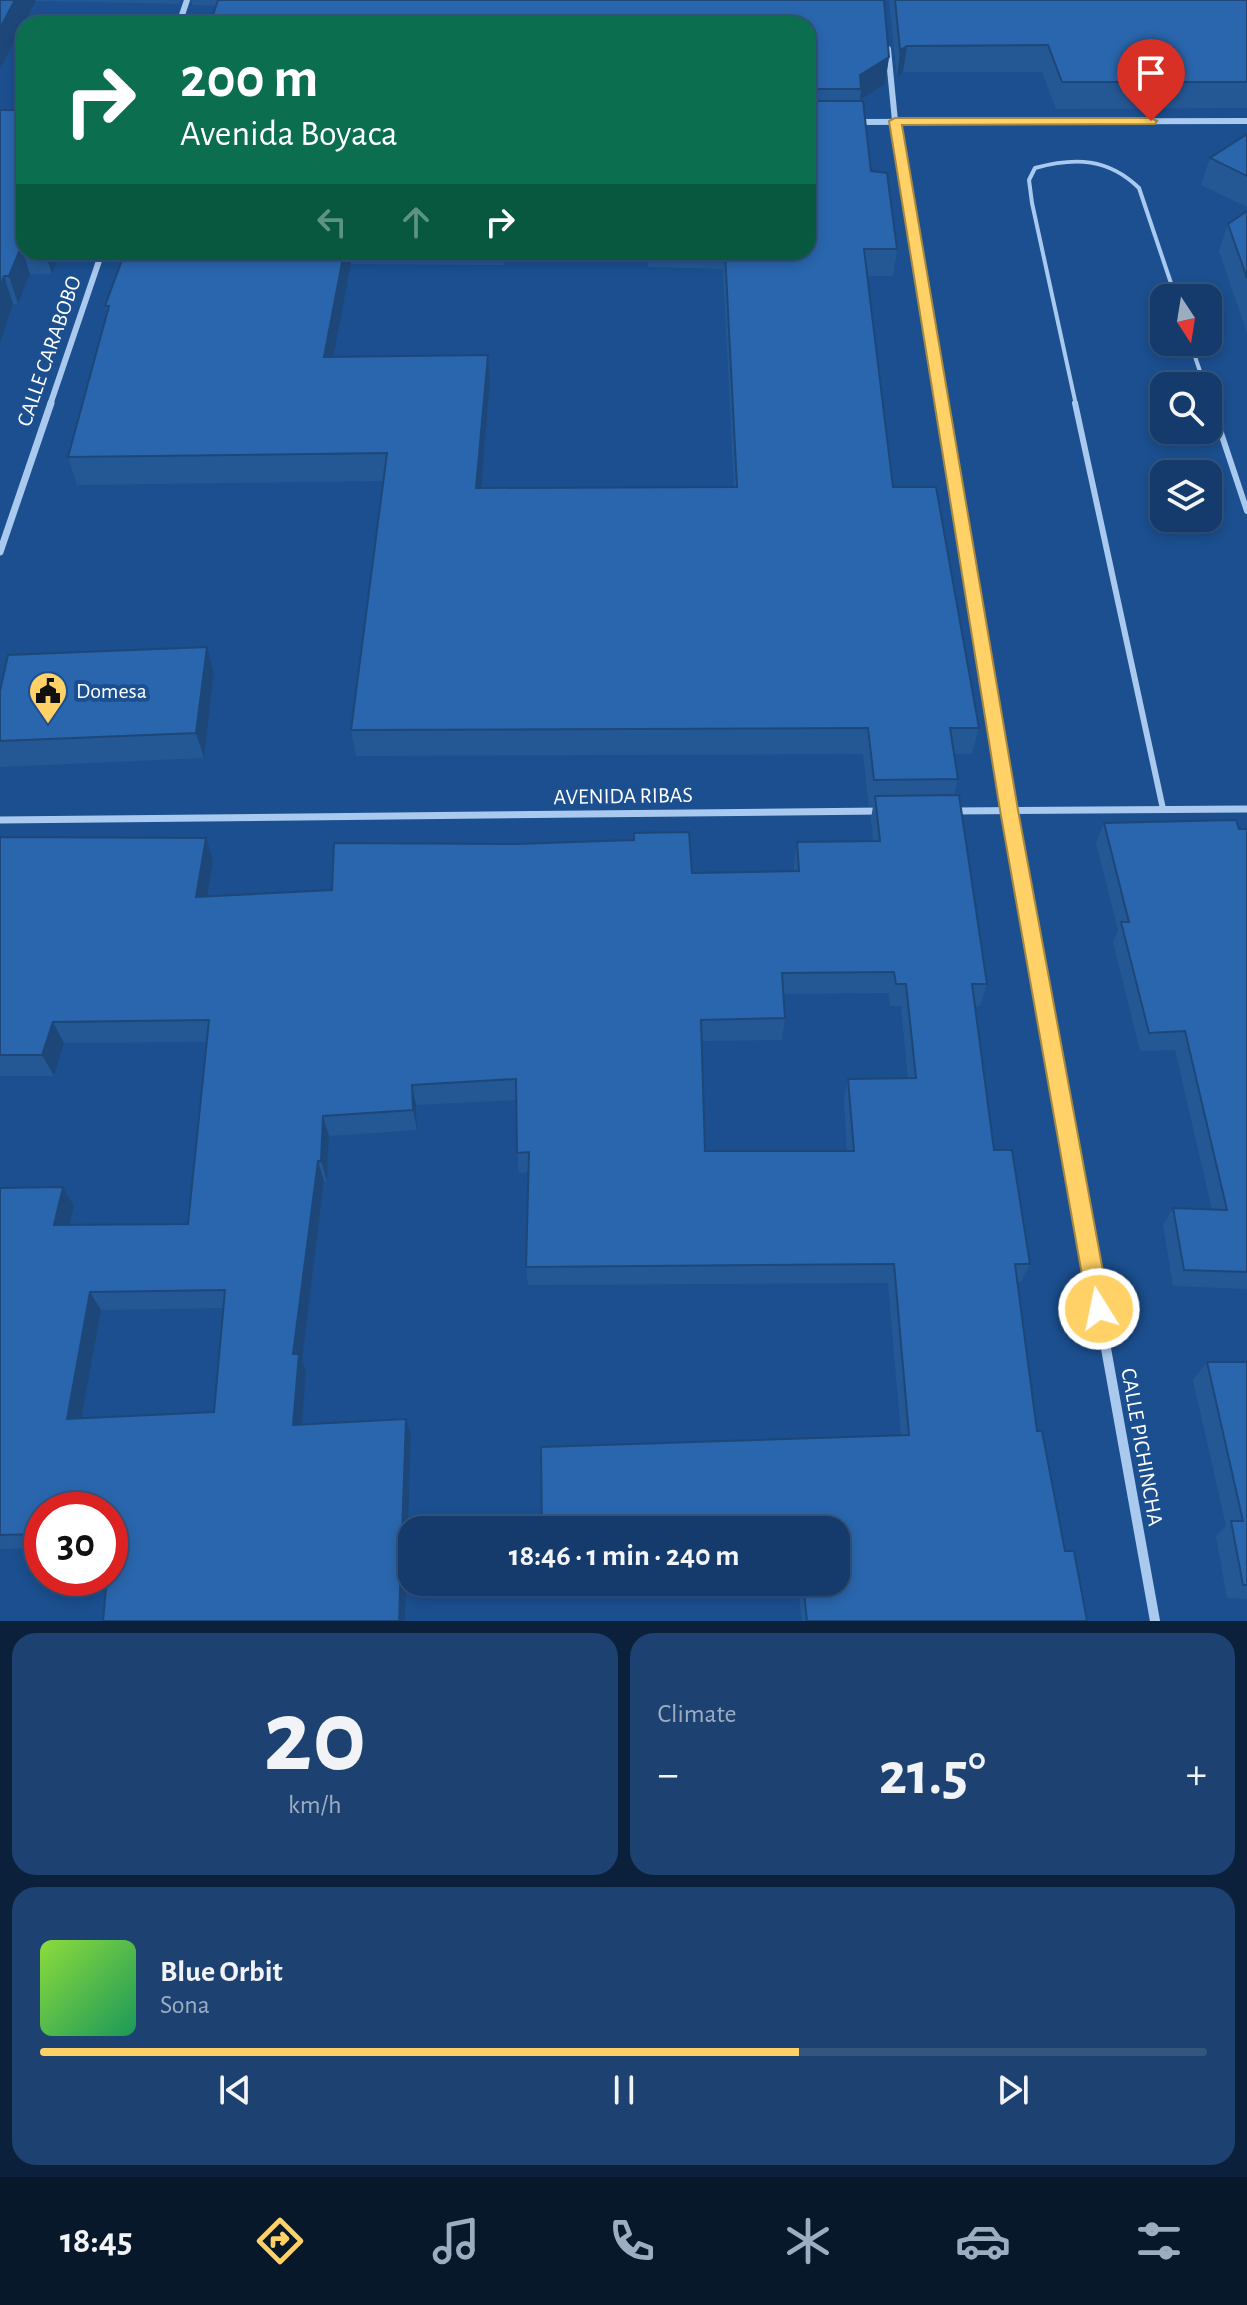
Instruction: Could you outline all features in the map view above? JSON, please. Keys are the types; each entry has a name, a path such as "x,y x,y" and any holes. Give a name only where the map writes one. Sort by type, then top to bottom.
{"street":[{"name":"CALLE PICHINCHA","path":"887,45 895,121 1009,810 1155,1621"},
{"path":"852,122 1247,121"},
{"name":"CALLE CARABOBO","path":"0,552 99,260"},
{"path":"946,811 1247,809"},
{"name":"AVENIDA RIBAS","path":"0,820 899,811"}],"lane":[{"path":"1163,809 1032,203 1029,180 1035,168 1057,161 1083,160 1109,163 1126,174 1139,188 1171,284"},
{"path":"1222,436 1247,511"}],"building":[{"path":"0,0 15,0 0,28"},
{"path":"218,0 884,0 889,57 860,75 861,89 816,89 816,16 213,16"},
{"path":"895,0 1247,0 1247,82 1062,82 1048,45 907,46 900,50"},
{"path":"816,101 863,101 871,171 887,173 897,249 864,249 893,487 936,487 979,728 950,728 958,779 874,780 868,728 351,730 387,453 68,457 109,306 105,306 122,260 342,260 324,357 488,355 476,488 737,487 725,260 816,260"},
{"path":"0,110 16,110 16,259 0,287"},
{"path":"1247,134 1247,176 1210,158"},
{"path":"1247,211 1247,278 1228,224"},
{"path":"207,647 196,733 0,741 0,691 8,655"},
{"path":"959,795 987,984 972,984 994,1150 1012,1150 1030,1264 1015,1264 1037,1431 1042,1431 1065,1551 1074,1551 1087,1621 807,1621 804,1596 850,1596 850,1516 542,1516 541,1447 909,1435 894,1264 526,1267 529,1152 517,1153 516,1079 412,1085 413,1110 323,1116 321,1161 318,1161 293,1354 299,1354 293,1425 406,1419 403,1516 398,1516 399,1621 103,1621 105,1596 128,1596 128,1492 24,1492 24,1534 0,1535 0,1188 63,1187 54,1225 188,1224 209,1020 53,1022 42,1055 0,1055 0,837 206,838 196,897 332,890 334,843 516,844 634,840 634,833 689,832 692,873 799,871 797,842 880,841 875,796","holes":["894,972 896,984 906,984 916,1078 848,1079 854,1151 705,1151 701,1020 785,1018 782,973","225,1290 214,1412 67,1419 90,1292"]},
{"path":"1236,820 1239,829 1247,829 1247,1272 1184,1270 1173,1208 1227,1210 1185,1031 1149,1033 1121,922 1129,922 1104,823"},
{"path":"1207,1362 1247,1362 1247,1585 1243,1585 1231,1521 1243,1521"}],"place":[{"name":"Domesa","path":"48,725"}],"route":[{"path":"1099,1309 1009,810 895,121 1151,121"}]}
